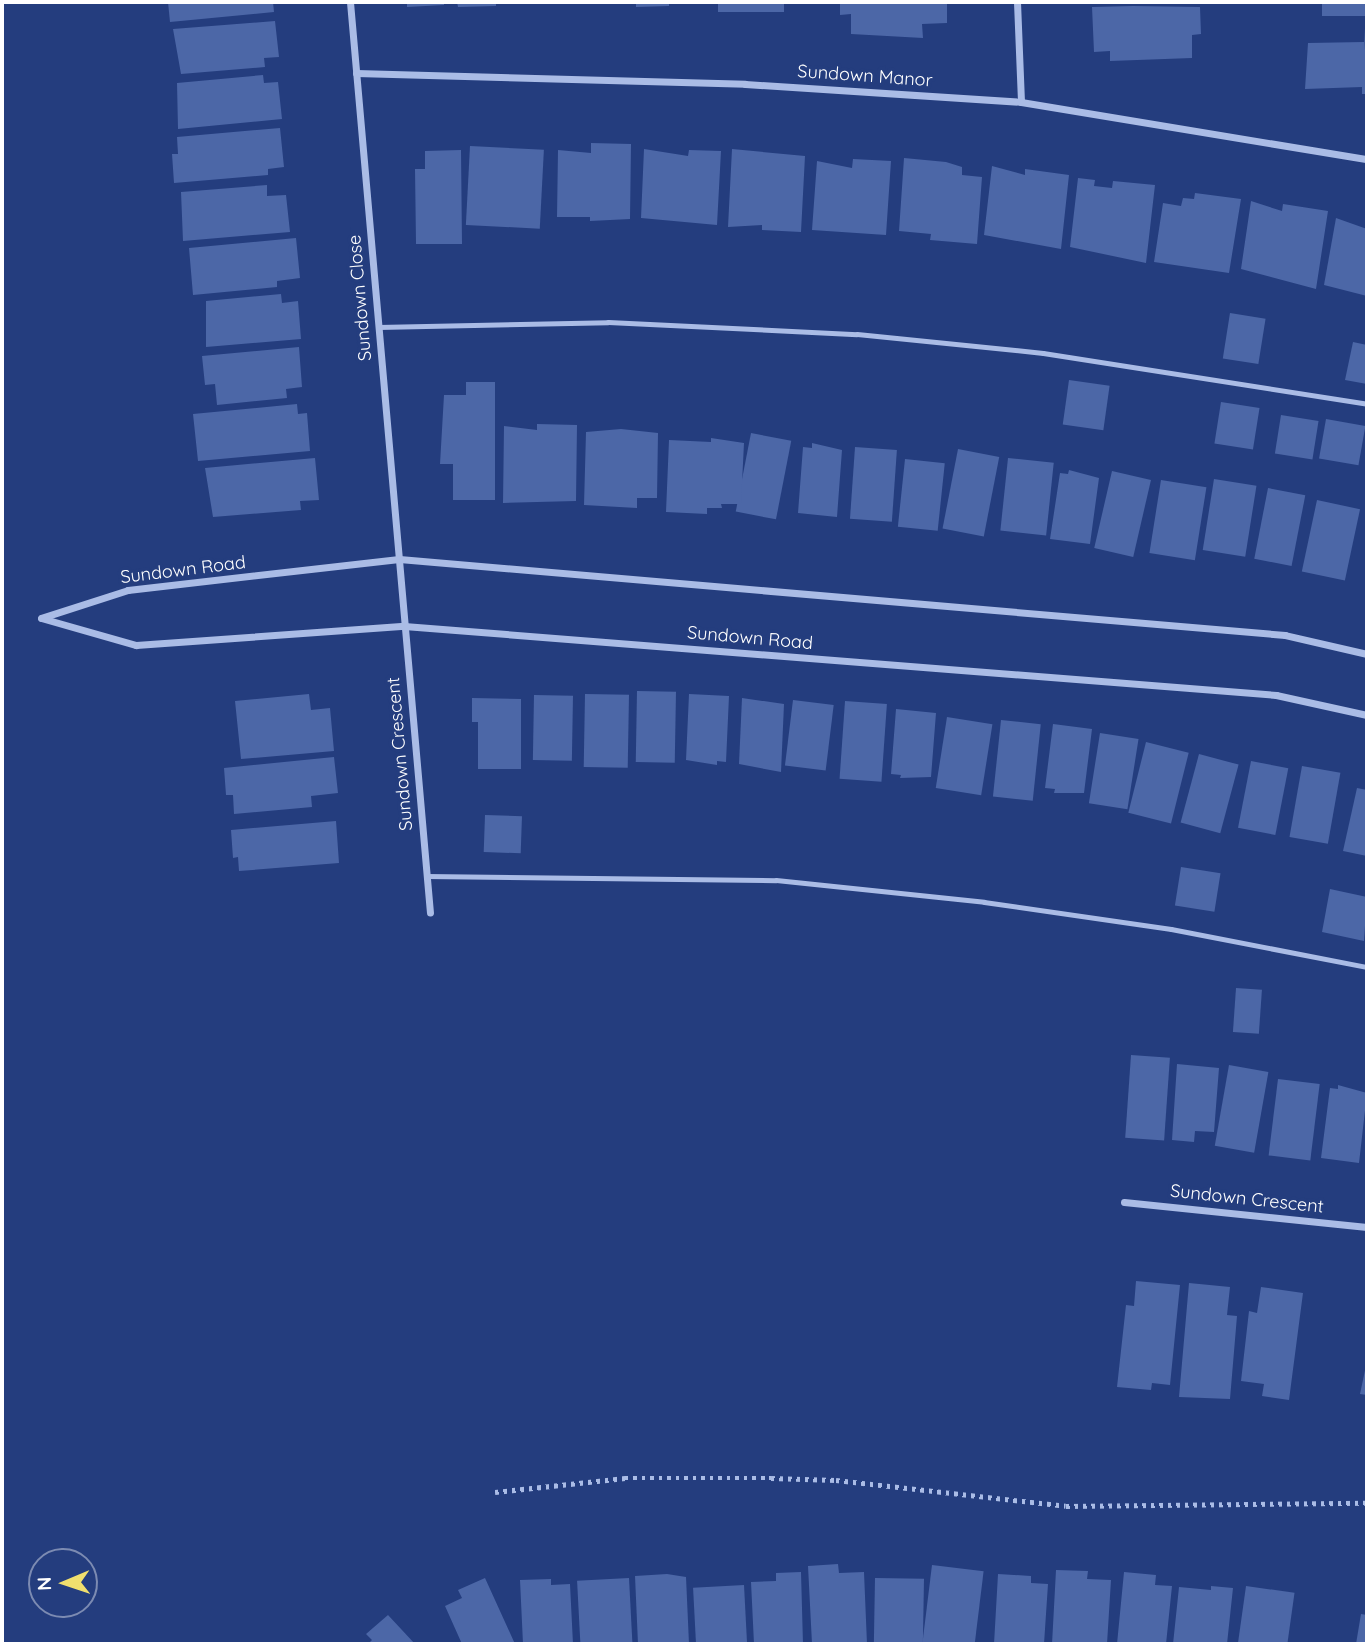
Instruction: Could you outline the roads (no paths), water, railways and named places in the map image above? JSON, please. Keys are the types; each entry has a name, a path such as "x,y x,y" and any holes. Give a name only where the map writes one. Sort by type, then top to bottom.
{"street":[{"name":"Sundown Close","path":"349,2 401,592"},
{"path":"1017,2 1021,102"},
{"name":"Sundown Manor","path":"356,73 746,83 1021,102 1367,159"},
{"name":"Sundown Road","path":"1367,654 1285,635 399,559 128,590 41,618 136,645 404,626 1276,695 1367,715"},
{"name":"Sundown Crescent","path":"401,592 430,912"},
{"name":"Sundown Crescent","path":"1124,1202 1367,1227"}],"lane":[{"path":"378,327 608,322 857,334 1043,353 1367,404"},
{"path":"426,876 776,880 984,902 1171,929 1367,967"}]}
